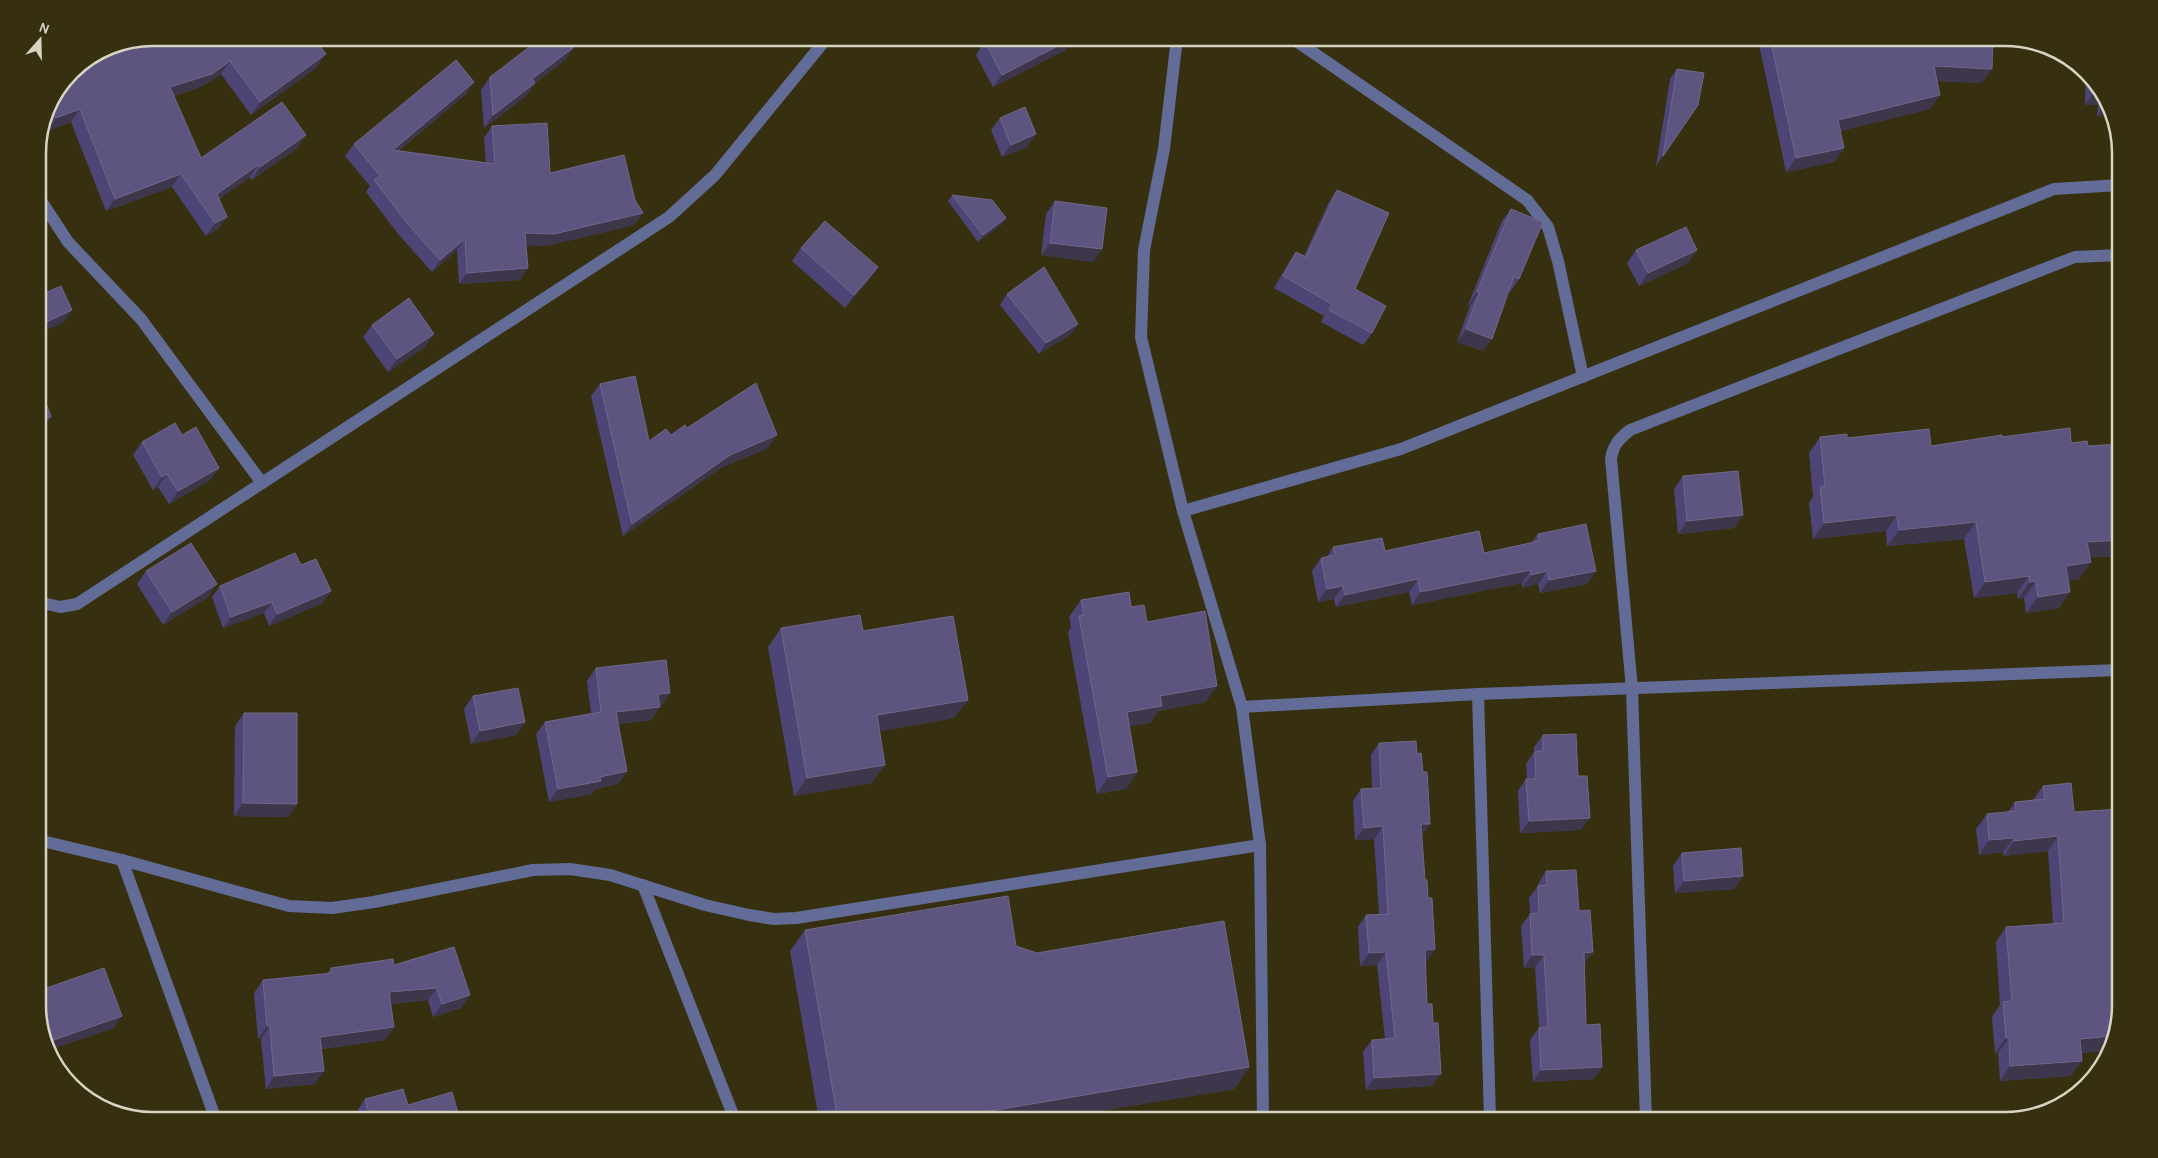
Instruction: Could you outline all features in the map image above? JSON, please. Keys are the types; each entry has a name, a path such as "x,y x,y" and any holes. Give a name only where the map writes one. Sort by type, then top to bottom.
{"street":[{"path":"46,604 60,607 76,604 669,217 715,175 820,46"},
{"path":"1176,46 1164,148 1144,250 1141,337 1183,511 1242,707 1260,845 1263,1112"},
{"path":"1304,46 1527,200 1548,227 1558,261 1583,377"},
{"path":"1183,511 1401,449 2054,189 2112,185"},
{"path":"46,208 68,242 141,320 262,482"},
{"path":"1646,1112 1632,689 1611,459 1613,449 1618,440 1630,430 2075,257 2112,255"},
{"path":"1242,707 1478,694 2112,670"},
{"path":"1478,694 1490,1112"},
{"path":"46,842 122,860 289,906 341,906 533,870 578,870 610,874 705,905 774,919 796,918 1260,845"},
{"path":"122,860 213,1112"},
{"path":"643,885 732,1112"}],"building":[{"path":"153,46 320,46 326,54 260,102 230,61 212,74 170,87 201,158 282,102 306,135 260,167 258,165 217,194 227,217 215,223 181,174 115,199 80,109 56,118 54,112 64,94 88,68 106,57 125,50"},
{"path":"531,46 574,47 532,79 535,83 493,115 490,77"},
{"path":"987,46 1058,46 1002,75"},
{"path":"1772,46 1993,46 1992,69 1934,66 1940,95 1838,120 1844,148 1796,158"},
{"path":"456,60 474,82 393,150 495,164 492,126 547,123 550,173 624,155 635,200 643,213 554,234 525,233 528,268 467,273 465,239 440,260 407,223 374,180 380,176 354,144"},
{"path":"1677,69 1704,73 1698,105 1663,156"},
{"path":"1025,107 1036,134 1011,145 1000,118"},
{"path":"1337,190 1389,213 1355,289 1386,306 1372,333 1329,310 1332,304 1283,276 1296,252 1306,257"},
{"path":"952,195 992,200 1006,218 983,235"},
{"path":"1055,201 1107,208 1102,249 1050,243"},
{"path":"1511,209 1543,222 1519,279 1514,276 1492,339 1466,329 1479,293 1477,292"},
{"path":"825,221 878,267 854,295 801,248"},
{"path":"1686,227 1697,250 1648,273 1636,250"},
{"path":"1044,267 1078,324 1046,343 1007,294"},
{"path":"61,286 72,310 46,322 46,293"},
{"path":"409,298 434,334 397,359 372,325"},
{"path":"635,376 649,441 666,429 671,435 685,425 687,428 756,383 777,435 730,455 632,524 600,384"},
{"path":"46,403 51,417 46,419"},
{"path":"175,423 182,435 196,427 219,468 178,491 167,474 162,477 142,442"},
{"path":"2070,428 2071,443 2087,441 2088,446 2112,444 2112,540 2087,542 2091,562 2066,566 2070,592 2038,597 2036,581 2030,582 2029,576 1985,582 1976,522 1899,530 1897,515 1824,523 1820,487 1825,486 1820,437 1847,434 1847,438 1929,429 1931,446 2002,435 2002,437"},
{"path":"1738,471 1743,515 1687,521 1683,476"},
{"path":"1586,524 1596,571 1549,580 1547,571 1531,575 1531,570 1420,592 1418,579 1345,595 1343,586 1327,589 1321,558 1335,555 1333,547 1382,538 1385,551 1479,531 1484,553 1539,541 1538,534"},
{"path":"191,543 217,584 172,612 146,571"},
{"path":"295,553 301,565 316,559 331,591 277,614 272,602 231,617 220,586"},
{"path":"1129,592 1131,607 1144,605 1147,622 1205,611 1217,686 1160,696 1162,706 1127,712 1137,772 1108,777 1079,616 1084,615 1081,600"},
{"path":"860,615 863,631 953,616 968,700 877,715 885,765 807,778 781,628"},
{"path":"666,660 670,693 658,694 660,707 616,712 627,771 600,777 601,781 558,789 545,722 601,712 596,668"},
{"path":"518,688 525,722 480,731 473,696"},
{"path":"244,713 297,713 297,804 243,803"},
{"path":"1576,734 1578,776 1587,776 1590,818 1529,821 1526,779 1536,779 1535,752 1543,751 1543,735"},
{"path":"1416,741 1417,754 1421,753 1423,772 1427,772 1430,824 1421,824 1425,880 1427,880 1428,898 1432,898 1435,949 1425,950 1427,1004 1432,1004 1433,1023 1438,1023 1441,1074 1374,1078 1372,1040 1395,1038 1386,952 1369,953 1366,915 1388,914 1383,826 1364,828 1361,789 1381,788 1379,743"},
{"path":"2071,783 2074,812 2112,810 2111,1019 2107,1037 2080,1039 2082,1061 2010,1066 2009,1038 2006,1038 2003,1002 2012,1001 2006,927 2064,923 2058,836 2014,841 2014,838 1989,840 1987,814 2016,811 2015,802 2045,799 2043,786"},
{"path":"1741,848 1743,876 1684,881 1682,853"},
{"path":"1576,870 1579,911 1590,910 1593,952 1584,953 1586,1025 1600,1024 1602,1067 1541,1070 1539,1028 1548,1027 1544,955 1532,955 1530,914 1539,913 1538,886 1547,885 1546,871"},
{"path":"1008,896 1016,946 1037,953 1224,921 1249,1067 985,1112 837,1112 805,930"},
{"path":"454,947 470,995 442,1004 437,988 389,992 394,1027 320,1037 324,1071 274,1076 270,1026 267,1026 263,980 332,973 331,968 393,959 394,965"},
{"path":"104,968 122,1016 53,1040 46,1012 46,988"},
{"path":"403,1089 408,1105 452,1092 458,1112 369,1112 365,1099"}]}
